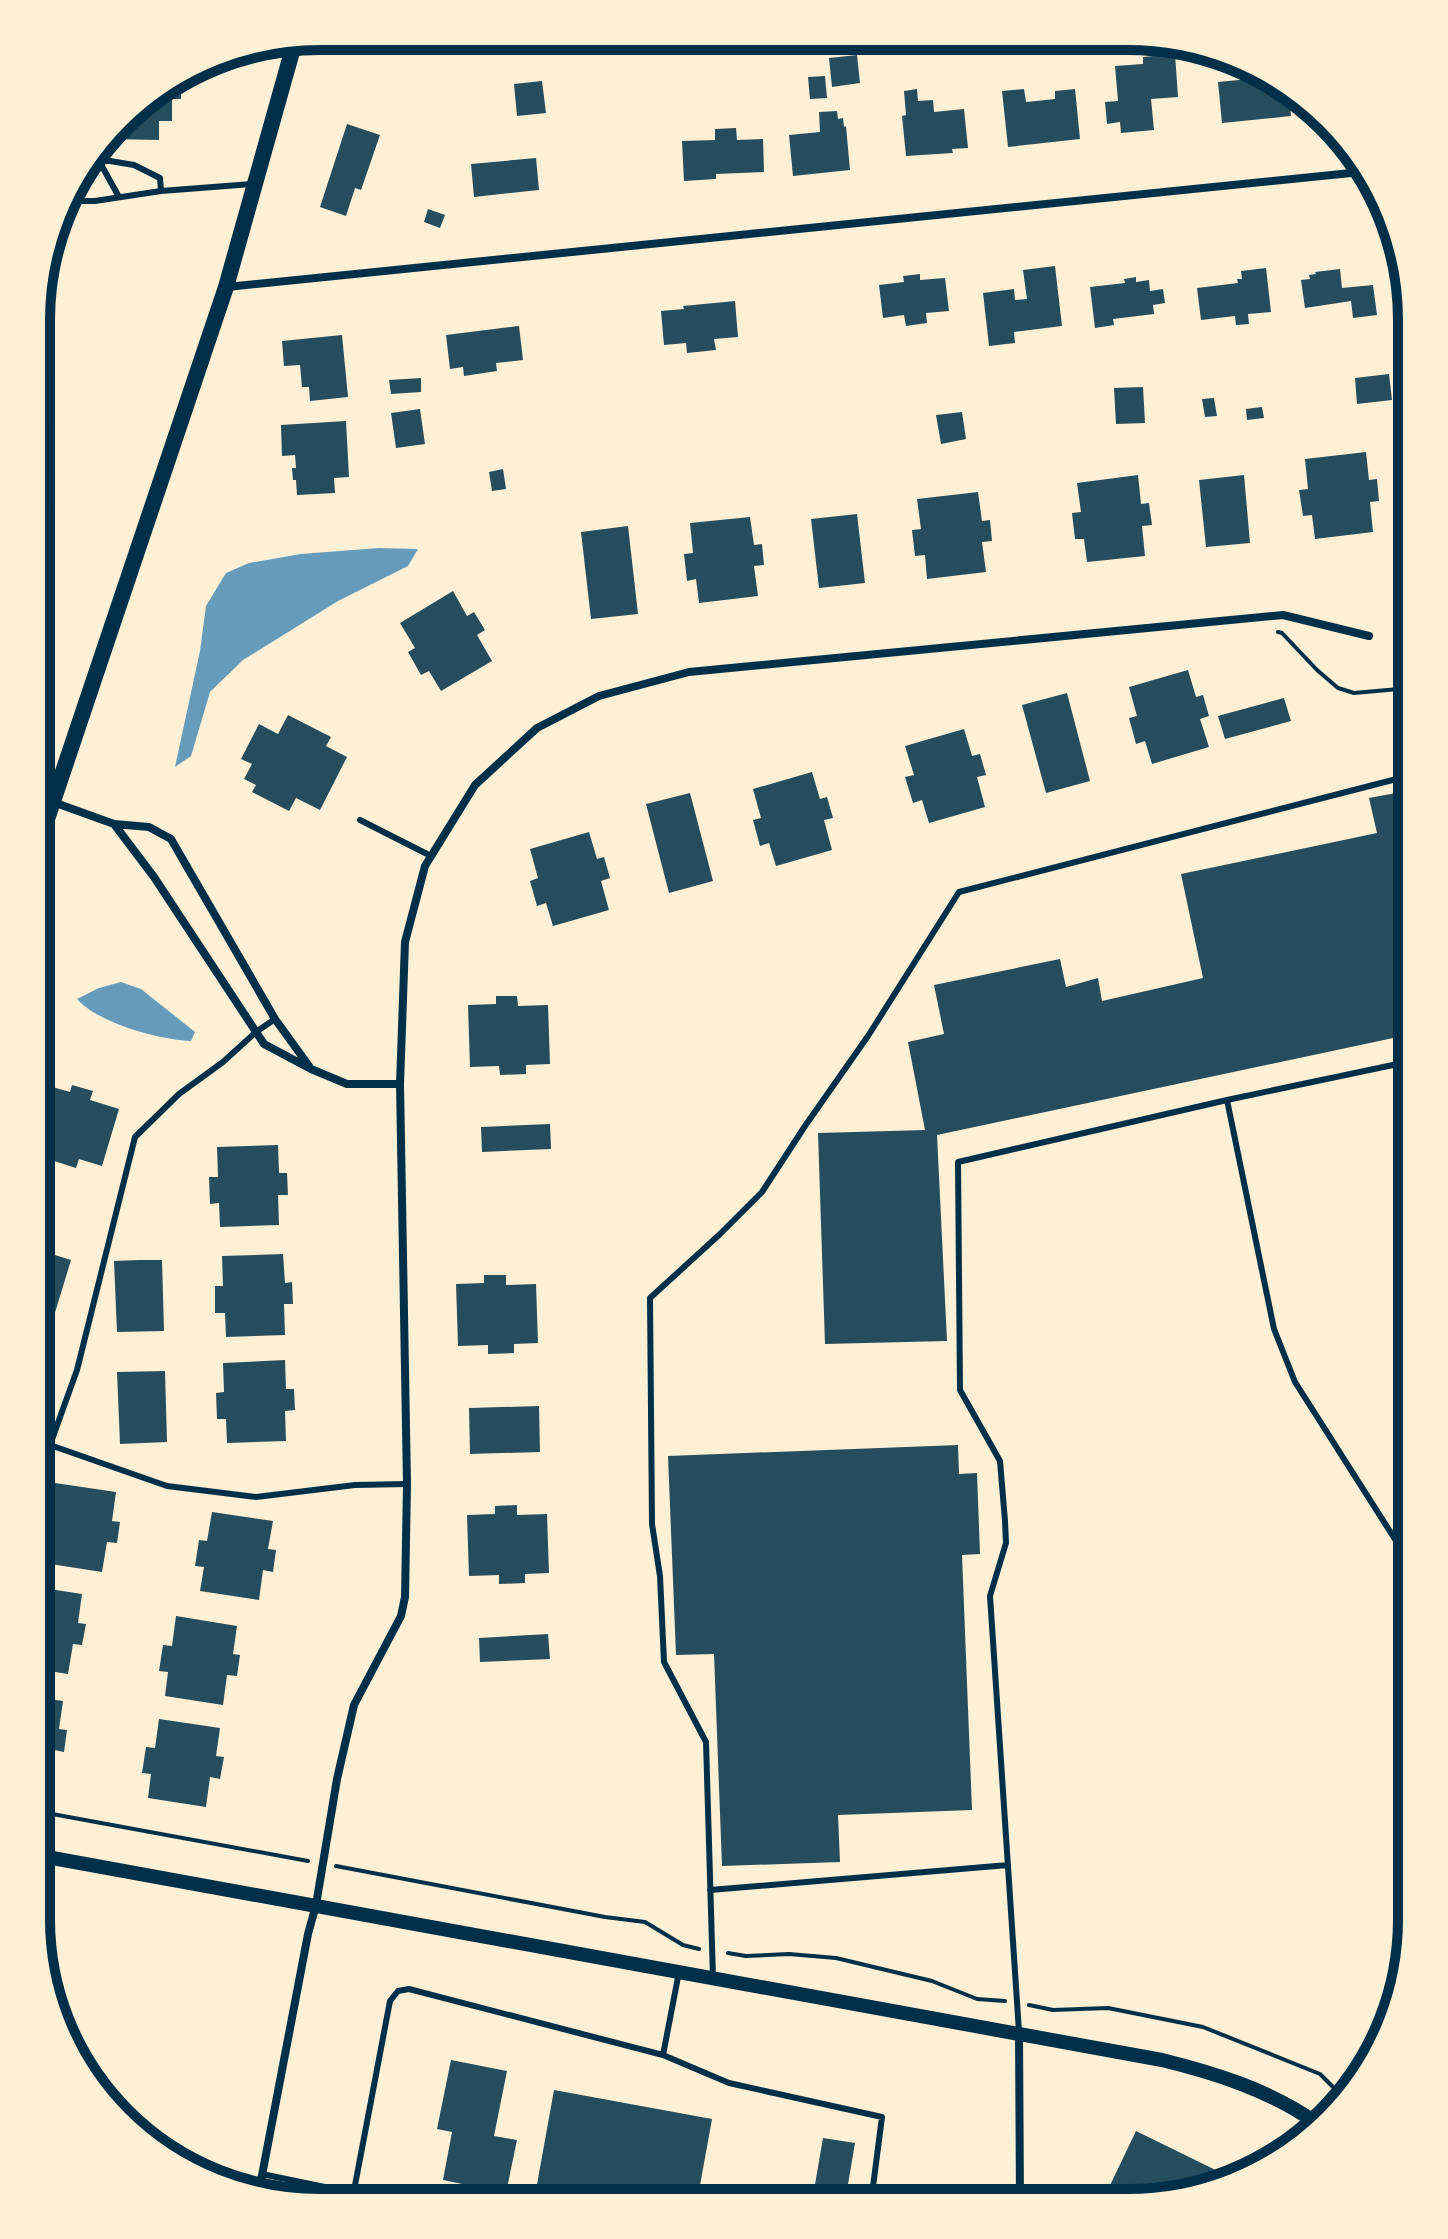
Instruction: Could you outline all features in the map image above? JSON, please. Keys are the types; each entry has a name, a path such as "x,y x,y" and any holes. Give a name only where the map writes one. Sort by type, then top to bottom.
{"main road":[{"path":"50,808 226,287 292,52"}],"street":[{"path":"226,287 1354,173"},
{"path":"261,2182 316,1905 337,1779 354,1705 401,1616 405,1597 407,1484 400,1084 405,942 425,866 475,785 537,728 599,696 689,672 1283,615 1369,636"},
{"path":"52,802 114,824 149,827 171,839 275,1019 311,1069"},
{"path":"114,824 154,877 264,1044 347,1084 400,1084"},
{"path":"50,1858 1198,2069 1255,2089 1309,2119"},
{"path":"1019,2034 1020,2189"}],"lane":[{"path":"103,160 134,165 160,178 161,191"},
{"path":"99,165 119,197"},
{"path":"78,201 255,184"},
{"path":"713,1978 706,1742 664,1662 660,1576 652,1524 650,1298 762,1192 894,996 959,892 1398,779"},
{"path":"360,820 431,856"},
{"path":"275,1019 179,1094 135,1137 77,1370 50,1445 167,1486 256,1497 355,1485 407,1484"},
{"path":"1019,2034 990,1596 1006,1543 1005,1521 1000,1461 960,1390 958,1162 1398,1064"},
{"path":"1227,1100 1274,1329 1295,1382 1397,1543"},
{"path":"710,1890 1008,1865"},
{"path":"663,2055 679,1972"},
{"path":"355,2189 390,2001 398,1991 409,1989 663,2055 729,2083 882,2117 873,2189"},
{"path":"262,2174 321,2189"}],"path":[{"path":"1274,631 1282,633 1338,688 1354,693 1398,689"}],"water":[{"path":"379,548 418,549 408,566 338,601 243,660 210,692 191,756 175,767 200,651 206,606 226,573 249,563 301,554"},
{"path":"121,982 141,989 195,1032 191,1041 130,1029 99,1016 77,999"}],"building":[{"path":"1175,54 1178,97 1151,99 1154,130 1121,133 1120,122 1107,124 1105,102 1118,101 1115,66 1143,64 1143,57"},
{"path":"857,55 860,83 832,87 829,58"},
{"path":"825,76 827,98 810,99 808,77"},
{"path":"1249,79 1290,104 1291,116 1222,123 1218,82"},
{"path":"542,81 546,113 517,116 514,84"},
{"path":"181,88 181,99 172,99 172,121 159,121 159,140 120,139 142,117"},
{"path":"917,89 918,101 933,100 934,112 964,109 968,148 952,149 953,153 906,156 902,116 906,115 904,91"},
{"path":"1024,89 1026,102 1055,99 1055,91 1075,89 1080,139 1008,147 1002,91"},
{"path":"837,111 838,119 843,118 846,126 850,170 793,176 789,135 820,132 819,112"},
{"path":"347,124 380,135 361,190 355,188 346,216 320,207"},
{"path":"736,128 737,140 763,139 764,172 716,174 716,179 684,181 682,141 715,140 715,129"},
{"path":"536,158 539,190 474,197 471,164"},
{"path":"428,209 445,215 440,228 424,222"},
{"path":"1055,266 1062,326 1014,332 1015,343 989,346 983,293 1014,289 1015,300 1027,299 1023,270"},
{"path":"1266,268 1271,312 1248,314 1249,324 1236,325 1235,316 1201,320 1197,288 1238,283 1237,279 1242,279 1241,271"},
{"path":"1340,269 1342,288 1373,285 1377,315 1353,318 1351,301 1305,308 1301,280 1310,279 1309,275 1315,272"},
{"path":"920,274 920,280 945,278 949,311 926,313 927,323 906,326 904,315 883,318 879,285 904,282 903,276"},
{"path":"1136,277 1136,282 1149,280 1150,291 1163,289 1165,303 1153,305 1154,314 1113,319 1114,325 1095,328 1090,287 1125,283 1124,279"},
{"path":"735,301 738,337 714,339 716,350 687,353 686,343 664,345 661,311"},
{"path":"519,326 523,360 496,363 497,371 464,376 463,367 450,369 446,335"},
{"path":"342,335 348,397 310,401 309,387 302,387 300,365 284,366 282,341"},
{"path":"1389,374 1392,400 1357,404 1355,378"},
{"path":"421,378 421,392 391,394 389,380"},
{"path":"1143,387 1145,423 1116,424 1114,388"},
{"path":"1214,398 1217,416 1205,417 1202,399"},
{"path":"1262,407 1264,418 1247,420 1246,409"},
{"path":"420,409 425,444 396,448 391,413"},
{"path":"962,412 966,439 941,444 936,415"},
{"path":"346,421 349,477 334,478 335,493 297,495 292,468 296,468 295,455 282,456 281,425"},
{"path":"1366,452 1369,480 1377,479 1379,501 1370,502 1373,532 1315,539 1312,515 1303,516 1299,490 1308,489 1305,459"},
{"path":"503,469 506,489 492,491 489,472"},
{"path":"1138,475 1141,504 1149,503 1152,525 1142,526 1145,556 1087,562 1084,539 1075,539 1072,513 1081,512 1077,483"},
{"path":"1244,475 1250,543 1206,547 1199,480"},
{"path":"978,492 982,521 990,520 992,541 982,542 986,572 927,579 925,555 915,556 912,530 921,529 917,499"},
{"path":"857,514 865,583 819,588 811,519"},
{"path":"750,517 754,545 762,544 764,565 754,566 758,596 699,603 696,579 687,581 684,554 693,553 690,523"},
{"path":"628,526 638,614 591,619 581,532"},
{"path":"453,591 467,616 474,612 485,630 477,635 492,661 441,691 429,671 421,675 408,652 415,648 400,623"},
{"path":"1188,670 1196,697 1203,695 1209,716 1200,719 1209,747 1152,764 1145,741 1136,744 1129,718 1137,716 1129,687"},
{"path":"1067,693 1090,781 1046,793 1022,705"},
{"path":"1284,698 1291,721 1225,739 1218,716"},
{"path":"288,715 331,737 326,746 347,757 320,810 296,798 289,811 252,792 256,785 244,779 252,764 241,759 259,724 278,734"},
{"path":"964,729 972,756 980,754 986,775 977,777 985,807 929,823 922,800 913,803 905,777 914,775 905,746"},
{"path":"812,772 820,799 827,797 833,818 824,820 832,850 776,866 769,843 760,846 753,820 761,818 753,789"},
{"path":"690,793 713,881 669,893 646,804"},
{"path":"1398,793 1398,1037 937,1135 947,1341 825,1344 818,1133 925,1130 908,1042 944,1034 934,985 1060,959 1066,987 1098,978 1102,1001 1203,978 1181,874 1377,833 1369,798"},
{"path":"589,832 597,859 604,857 610,878 601,881 609,910 553,926 546,903 537,906 530,881 538,878 530,849"},
{"path":"496,996 517,996 518,1006 548,1005 550,1064 526,1065 526,1074 500,1075 499,1066 470,1067 468,1005 496,1004"},
{"path":"72,1085 93,1091 90,1100 119,1109 102,1166 79,1159 76,1168 51,1160 54,1152 50,1151 50,1086 70,1092"},
{"path":"550,1124 551,1149 482,1152 481,1127"},
{"path":"278,1145 279,1173 287,1173 288,1195 278,1195 279,1225 220,1227 219,1203 210,1204 209,1177 218,1177 217,1147"},
{"path":"50,1253 71,1260 54,1316 50,1315"},
{"path":"283,1254 285,1283 292,1282 293,1304 284,1304 285,1335 226,1337 225,1313 215,1313 215,1286 223,1286 222,1256"},
{"path":"162,1260 164,1331 117,1332 114,1261"},
{"path":"484,1275 506,1275 506,1285 536,1284 538,1343 514,1344 514,1353 488,1354 488,1345 458,1346 456,1284 484,1283"},
{"path":"285,1360 286,1389 294,1389 295,1410 285,1411 286,1441 227,1443 226,1419 217,1419 216,1393 224,1392 223,1363"},
{"path":"165,1371 167,1442 120,1444 117,1372"},
{"path":"539,1406 540,1452 470,1454 469,1408"},
{"path":"958,1445 959,1474 977,1473 980,1554 962,1555 972,1810 838,1815 840,1862 722,1866 714,1654 676,1655 668,1456"},
{"path":"55,1483 116,1492 112,1521 120,1522 117,1543 107,1542 102,1572 50,1564"},
{"path":"517,1505 517,1515 547,1514 549,1573 525,1574 525,1583 499,1584 499,1575 469,1576 467,1515 495,1514 495,1506"},
{"path":"212,1512 273,1521 268,1549 276,1550 273,1572 263,1570 259,1600 200,1591 204,1567 195,1566 199,1540 207,1541"},
{"path":"50,1589 82,1594 78,1623 86,1624 82,1645 73,1644 68,1674 50,1671"},
{"path":"176,1616 237,1626 233,1654 240,1655 237,1676 227,1675 223,1705 165,1696 168,1672 159,1671 163,1645 172,1646"},
{"path":"548,1634 550,1659 480,1662 479,1638"},
{"path":"50,1699 63,1701 59,1729 67,1730 64,1752 54,1750 50,1780"},
{"path":"159,1719 220,1728 216,1756 224,1757 220,1779 210,1777 206,1807 148,1798 151,1774 142,1773 146,1747 155,1748"},
{"path":"451,2060 507,2071 494,2136 517,2140 507,2189 487,2189 443,2180 452,2132 437,2129"},
{"path":"554,2090 712,2119 699,2189 536,2189"},
{"path":"1136,2131 1220,2172 1181,2184 1108,2189"},
{"path":"823,2138 855,2143 847,2189 814,2189"}]}
